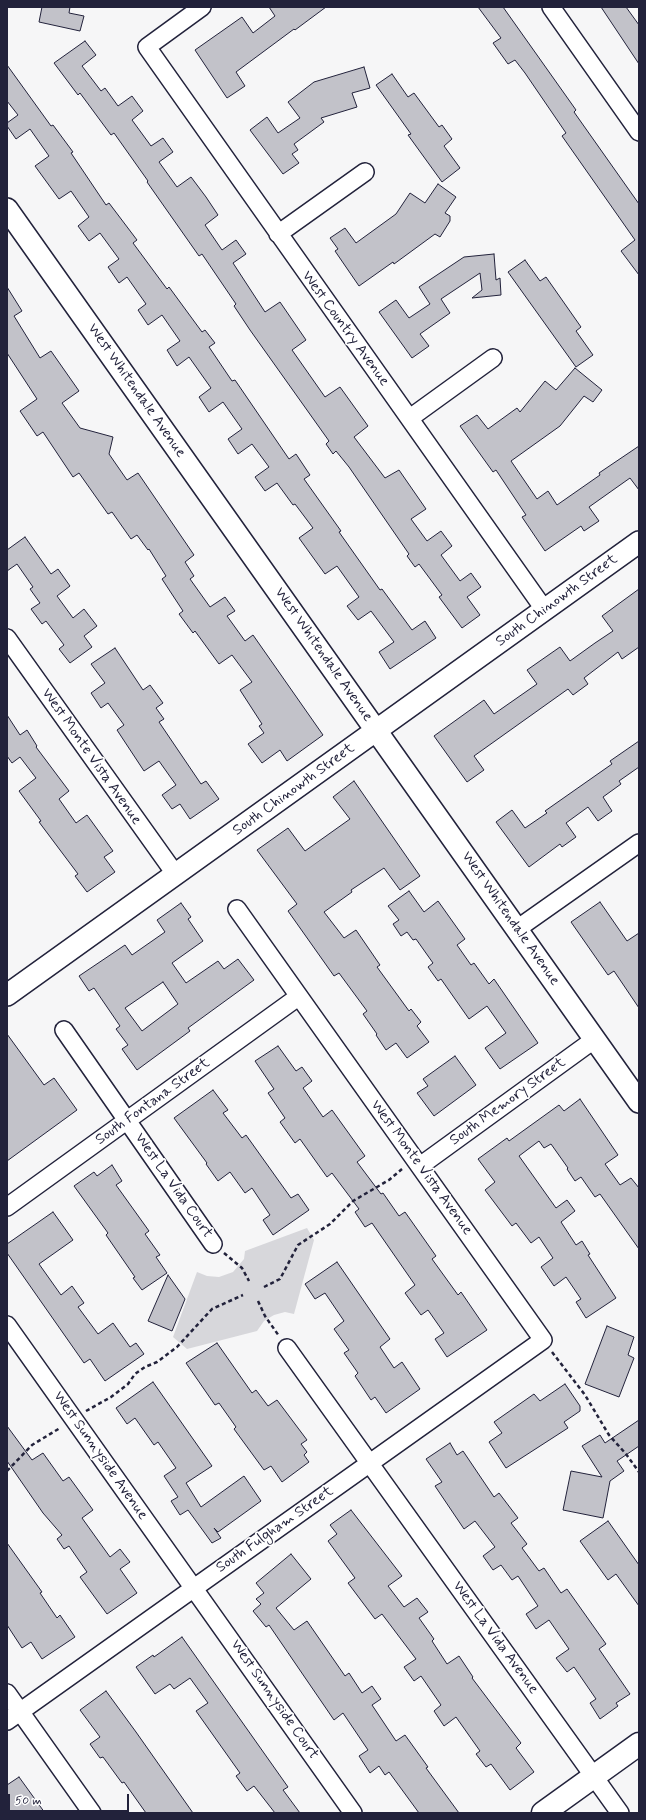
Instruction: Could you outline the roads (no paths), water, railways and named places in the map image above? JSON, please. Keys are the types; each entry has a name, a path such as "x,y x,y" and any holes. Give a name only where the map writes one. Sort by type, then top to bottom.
{"main road":[{"path":"543,1813 639,1744"}],"street":[{"name":"West Country Avenue","path":"202,7 147,47 544,609"},
{"path":"551,7 639,132"},
{"path":"278,234 365,172"},
{"name":"West Whitendale Avenue","path":"7,209 639,1102"},
{"path":"410,418 493,358"},
{"name":"South Chinowth Street","path":"7,995 639,542"},
{"name":"West Monte Vista Avenue","path":"7,638 176,875"},
{"path":"517,928 639,843"},
{"name":"West Monte Vista Avenue","path":"237,909 298,997 544,1340"},
{"name":"South Fontana Street","path":"7,1207 298,997"},
{"name":"West La Vida Court","path":"64,1030 213,1244"},
{"name":"South Memory Street","path":"420,1166 595,1039"},
{"name":"West Sunnyside Avenue","path":"7,1325 194,1588"},
{"name":"South Fulgham Street","path":"14,1716 544,1340"},
{"path":"287,1348 369,1463"},
{"name":"West La Vida Avenue","path":"369,1463 620,1813"},
{"name":"West Sunnyside Court","path":"194,1588 353,1813"},
{"path":"7,1693 14,1716 92,1813"}]}
